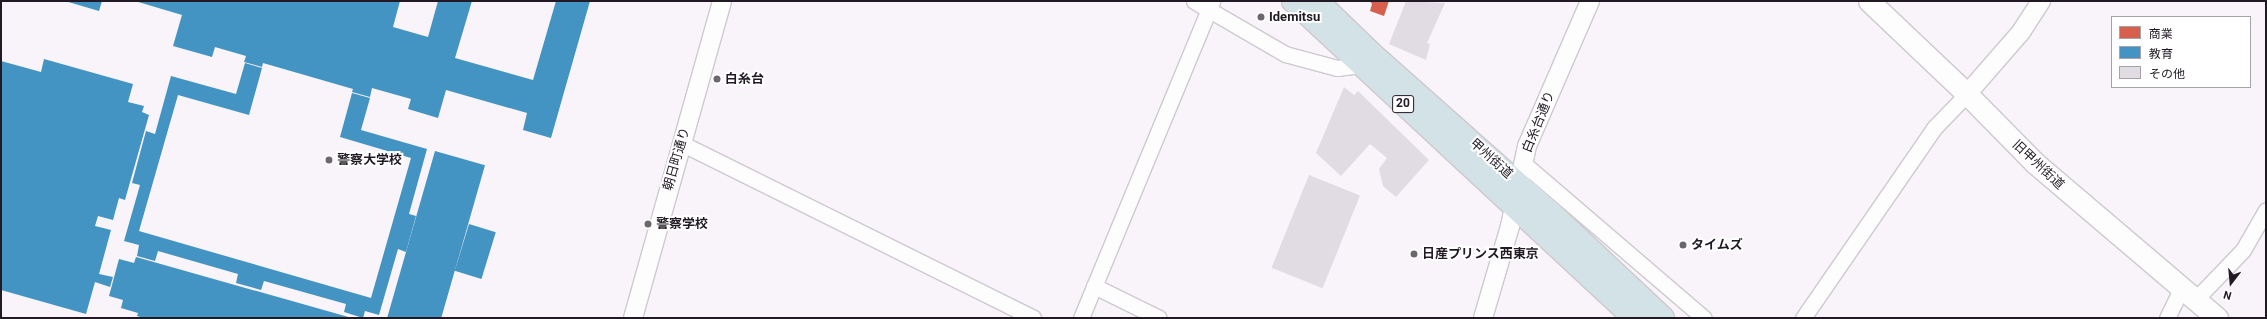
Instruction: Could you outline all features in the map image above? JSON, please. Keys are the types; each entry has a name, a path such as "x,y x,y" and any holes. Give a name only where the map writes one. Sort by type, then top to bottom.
{"highway":[{"name":"甲州街道","path":"1293,1 1634,318"},
{"name":"甲州街道","path":"1317,1 1372,54 1518,184 1662,318"}],"main road":[{"name":"旧甲州街道","path":"1869,1 1966,94 2035,164 2217,318"}],"street":[{"name":"朝日町通り","path":"633,318 722,1"},
{"path":"1194,1 1211,5 1285,54 1337,68 1361,65"},
{"name":"白糸台通り","path":"1484,318 1514,207 1527,146 1590,1"},
{"path":"1803,318 1934,128 2021,32 2041,1"},
{"path":"1081,318 1211,5"},
{"path":"681,143 1033,318"},
{"path":"1523,163 1704,318"},
{"path":"2167,318 2188,295 2243,250 2266,210"},
{"path":"1094,286 1159,318"}],"building: 商業":[{"path":"1370,1 1389,1 1384,16 1370,11 1372,4"}],"building: 教育":[{"path":"65,1 102,1 99,11"},
{"path":"135,1 400,1 393,27 428,37 438,1 472,1 455,58 533,80 556,1 590,1 551,138 523,130 527,113 446,90 438,118 408,109 411,99 372,88 370,97 352,92 353,89 263,63 262,67 244,62 246,56 215,47 212,57 173,46 182,15"},
{"path":"44,59 133,84 128,102 144,106 142,112 149,115 125,200 119,198 113,220 98,216 95,226 111,230 99,274 113,277 110,287 95,282 86,314 1,290 1,61 41,72"},
{"path":"245,63 262,68 249,115 178,95 139,231 371,298 411,158 340,137 352,93 370,98 361,130 427,149 409,214 416,216 406,252 398,249 379,315 365,311 363,318 344,312 346,304 264,281 261,290 236,283 238,274 158,251 155,261 137,256 139,245 124,241 140,185 132,183 146,131 155,134 171,76 236,94"},
{"path":"435,151 485,165 441,318 387,317"},
{"path":"469,224 496,232 481,279 455,271"},
{"path":"136,257 352,318 144,318 137,316 138,313 121,308 123,300 109,296 119,259 134,263"}],"building: その他":[{"path":"1406,1 1445,3 1427,43 1430,44 1426,60 1389,44"},
{"path":"1344,87 1354,95 1358,91 1429,160 1396,197 1383,186 1379,169 1387,158 1370,144 1341,176 1316,153"},
{"path":"1309,175 1360,196 1323,288 1272,268"}],"place":[{"name":"Idemitsu","path":"1261,17"},
{"name":"白糸台","path":"717,79"},
{"name":"警察大学校","path":"329,160"},
{"name":"警察学校","path":"648,224"},
{"name":"タイムズ","path":"1683,245"},
{"name":"日産プリンス西東京","path":"1414,254"}]}
